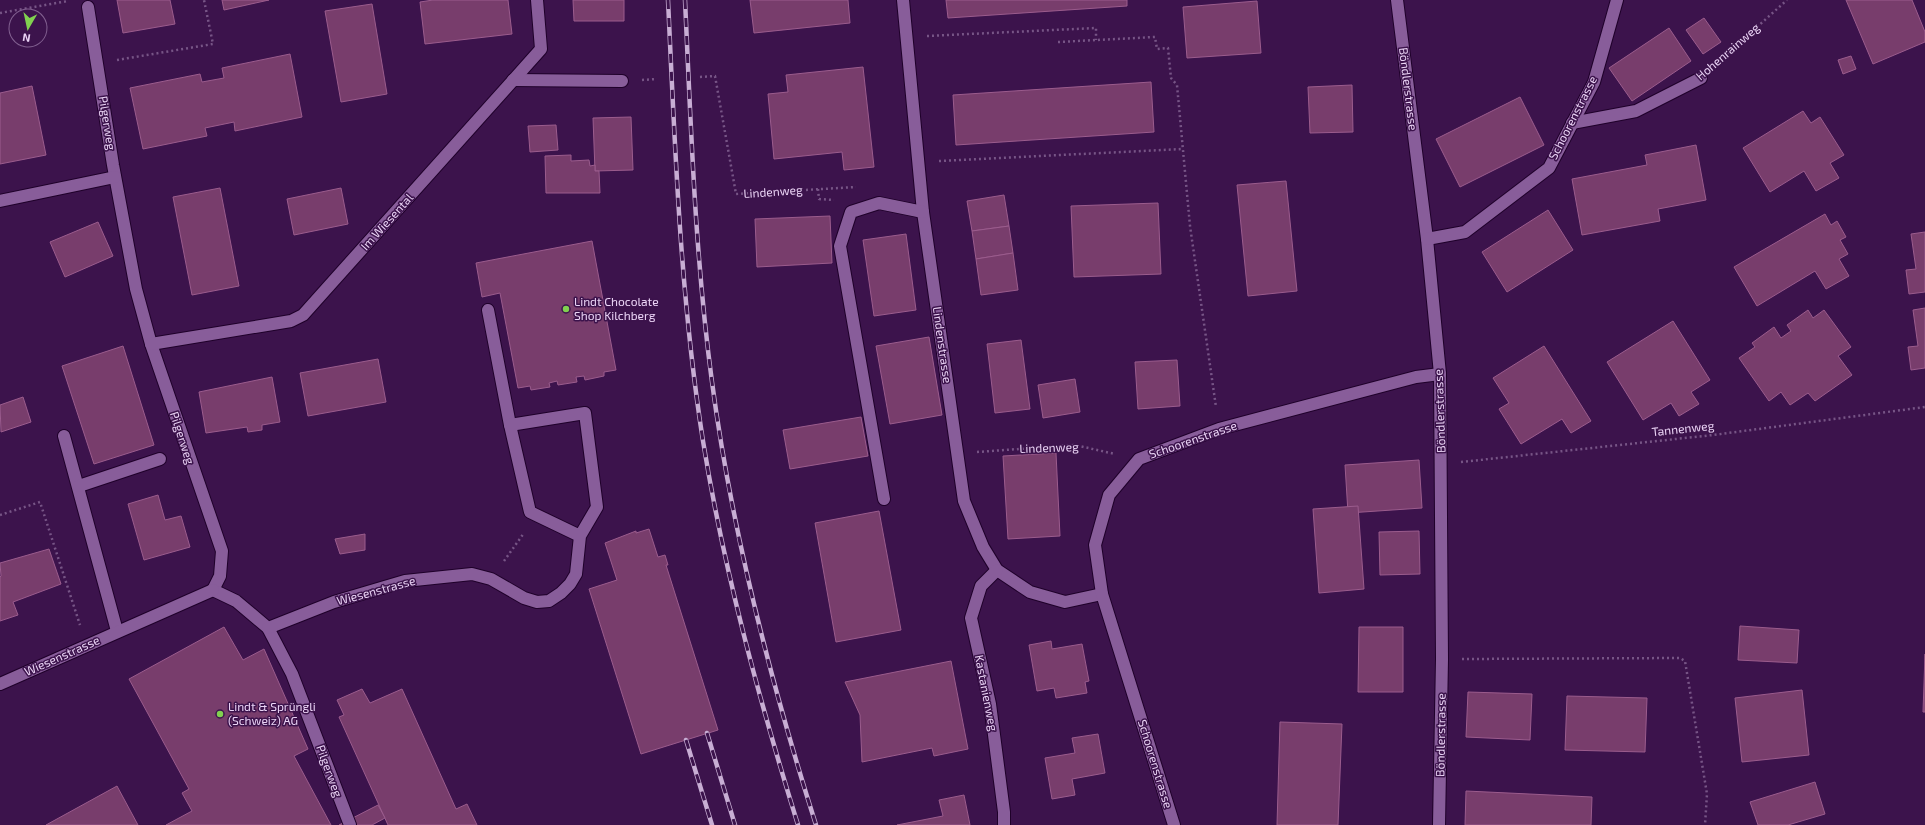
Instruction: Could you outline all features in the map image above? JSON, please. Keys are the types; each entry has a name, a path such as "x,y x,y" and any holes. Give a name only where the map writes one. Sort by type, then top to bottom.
{"street":[{"name":"Im Wiesental","path":"151,344 291,321 303,315 541,49 537,0"},
{"name":"Lindenstrasse","path":"903,0 923,212 964,501 983,547 997,570 1030,592 1065,602 1102,594"},
{"name":"Böndlerstrasse","path":"1397,0 1427,239 1440,374 1442,464 1442,659 1439,825"},
{"name":"Schoorenstrasse","path":"1427,239 1465,232 1549,168 1594,82 1617,0"},
{"name":"Pilgerweg","path":"88,7 115,177 136,289 151,344 222,551 220,576 213,590 236,601 268,628 292,674 350,825"},
{"name":"Hohenrainweg","path":"1572,123 1636,111 1701,78"},
{"path":"513,80 622,81"},
{"path":"0,201 115,177"},
{"path":"884,499 840,246 852,212 879,203 923,212"},
{"path":"488,310 510,425 530,512 580,536"},
{"name":"Schoorenstrasse","path":"1174,825 1102,594 1095,545 1109,495 1139,459 1219,430 1416,377 1440,374"},
{"name":"Wiesenstrasse","path":"268,628 334,602 405,582 472,574 491,579 524,598 536,602 549,601 561,594 576,574 580,536 597,507 585,413 510,425"},
{"path":"64,436 79,486 117,631"},
{"path":"79,486 160,459"},
{"name":"Kastanienweg","path":"997,570 981,586 971,618 990,704 1004,812 1004,825"},
{"name":"Wiesenstrasse","path":"0,684 117,631 213,590"}],"path":[{"path":"0,13 72,0"},
{"path":"97,64 213,44 204,0"},
{"name":"Hohenrainweg","path":"1701,78 1787,0"},
{"path":"906,37 1096,28 1096,40"},
{"path":"1058,42 1155,37 1157,49 1168,48 1171,78 1177,85 1190,226 1219,430"},
{"name":"Lindenweg","path":"700,76 715,76 736,194 857,186"},
{"path":"918,162 1183,149"},
{"name":"Tannenweg","path":"1442,464 1713,435 1925,407"},
{"name":"Lindenweg","path":"957,453 1075,445 1139,459"},
{"path":"0,515 40,502 86,645"},
{"path":"491,579 538,515"},
{"path":"1442,659 1680,658 1685,661 1707,794 1705,825"}],"building":[{"path":"117,0 170,0 175,24 123,33"},
{"path":"222,0 269,0 224,10"},
{"path":"433,0 508,0 512,34 425,44 420,2"},
{"path":"573,0 624,0 624,21 574,21"},
{"path":"750,0 848,0 850,23 754,33"},
{"path":"946,0 1127,0 1127,6 948,18"},
{"path":"1846,0 1912,0 1925,32 1925,42 1873,64"},
{"path":"1257,1 1261,53 1187,58 1183,7"},
{"path":"372,4 387,94 341,102 325,11"},
{"path":"1704,18 1721,42 1703,54 1686,30"},
{"path":"1669,28 1691,61 1632,101 1609,68"},
{"path":"290,54 302,117 235,131 234,122 205,128 207,136 143,149 130,88 200,74 202,82 224,78 222,68"},
{"path":"1851,56 1856,69 1843,74 1838,60"},
{"path":"863,67 874,167 844,170 842,152 774,159 768,94 788,92 786,75"},
{"path":"1151,82 1154,132 956,145 953,95"},
{"path":"1352,85 1353,132 1310,133 1308,87"},
{"path":"32,86 46,155 0,164 0,93"},
{"path":"1520,97 1544,145 1460,187 1436,139"},
{"path":"1803,111 1811,123 1820,117 1844,155 1830,163 1839,178 1816,191 1804,171 1770,192 1743,148"},
{"path":"631,117 633,170 595,171 593,118"},
{"path":"556,125 558,150 530,152 528,126"},
{"path":"1696,145 1706,200 1658,209 1660,221 1582,235 1572,179 1647,165 1645,155"},
{"path":"571,155 571,161 589,160 590,166 595,165 595,171 599,171 600,193 546,193 545,156"},
{"path":"1286,181 1297,291 1248,296 1237,185"},
{"path":"220,188 239,286 192,295 173,197"},
{"path":"341,188 348,224 294,235 287,199"},
{"path":"1004,195 1009,226 972,231 967,201"},
{"path":"1158,203 1161,274 1074,277 1071,206"},
{"path":"1548,210 1573,250 1507,292 1482,252"},
{"path":"1825,214 1831,225 1837,221 1846,237 1840,240 1848,254 1839,259 1849,276 1826,289 1815,271 1757,306 1734,267"},
{"path":"830,216 832,263 757,267 755,219"},
{"path":"98,222 113,256 65,277 50,242"},
{"path":"1009,226 1013,253 976,259 972,231"},
{"path":"1925,232 1925,292 1909,294 1906,270 1916,269 1911,234"},
{"path":"906,234 916,310 874,316 863,240"},
{"path":"592,241 616,370 604,372 604,376 585,380 584,376 576,377 577,382 558,385 557,381 549,383 550,387 531,390 530,386 518,388 500,293 482,297 476,263"},
{"path":"1013,253 1018,290 981,295 976,259"},
{"path":"1925,308 1925,368 1911,370 1908,347 1918,346 1913,310"},
{"path":"1808,310 1813,318 1824,310 1851,347 1838,356 1852,375 1815,401 1808,393 1790,405 1781,392 1769,401 1739,358 1755,347 1752,343 1774,327 1781,338 1791,331 1787,325"},
{"path":"1673,321 1710,380 1691,392 1699,404 1679,416 1671,403 1643,420 1607,362"},
{"path":"929,337 942,415 890,424 876,346"},
{"path":"1021,340 1030,409 995,413 987,344"},
{"path":"123,346 154,445 94,464 62,366"},
{"path":"1544,346 1591,421 1571,433 1562,419 1521,444 1499,409 1509,403 1493,378"},
{"path":"378,359 386,402 308,416 300,373"},
{"path":"1177,360 1180,406 1138,409 1135,362"},
{"path":"272,377 280,422 262,425 262,430 248,432 247,427 206,433 199,392"},
{"path":"1075,379 1080,412 1043,418 1038,385"},
{"path":"23,397 31,422 1,432 0,405"},
{"path":"861,417 868,456 790,469 783,430"},
{"path":"1056,453 1060,536 1008,539 1003,456"},
{"path":"1419,460 1422,508 1348,513 1345,465"},
{"path":"158,495 165,520 181,516 190,547 144,560 128,504"},
{"path":"1358,506 1364,589 1319,593 1313,509"},
{"path":"879,511 901,630 836,642 815,523"},
{"path":"649,529 658,557 665,555 668,565 666,565 718,730 641,754 589,589 617,580 605,543 636,531 636,533"},
{"path":"1419,531 1420,574 1380,575 1379,532"},
{"path":"365,534 365,550 340,554 335,539"},
{"path":"49,549 61,584 13,602 18,615 0,621 0,563"},
{"path":"1740,626 1799,630 1797,663 1738,660"},
{"name":"Lindt & Sprüngli (Schweiz) AG","path":"224,627 243,660 264,649 308,749 294,756 331,825 166,825 192,811 182,793 189,789 129,679"},
{"path":"1359,627 1403,627 1403,692 1358,692"},
{"path":"1051,641 1052,649 1082,644 1089,681 1085,682 1087,693 1056,698 1054,688 1037,691 1029,645"},
{"path":"1925,654 1925,712 1923,712"},
{"path":"951,661 968,749 934,756 932,748 862,762 860,715 845,682"},
{"path":"362,689 370,703 402,689 456,809 467,804 477,825 388,825 339,717 344,715 337,700"},
{"path":"1802,690 1809,755 1742,762 1735,698"},
{"path":"1468,692 1532,694 1530,740 1466,737"},
{"path":"1567,696 1647,698 1645,752 1565,750"},
{"path":"1280,722 1342,724 1338,825 1277,825"},
{"path":"1098,734 1105,773 1072,779 1075,795 1052,799 1045,758 1075,753 1072,738"},
{"path":"1815,782 1825,814 1788,825 1758,825 1750,802"},
{"path":"117,786 138,825 46,825"},
{"path":"1466,791 1592,797 1591,825 1465,825"},
{"path":"964,795 970,825 897,825 943,816 939,800"},
{"path":"378,805 385,818 372,825 339,825"}],"railway":[{"path":"668,0 676,166 684,276 695,386 703,441 721,538 732,586 756,682 798,825"},
{"path":"685,0 701,287 720,438 730,495 754,606 783,716 816,825"},
{"path":"707,733 735,825"},
{"path":"686,740 712,825"}],"place":[{"name":"Lindt Chocolate Shop Kilchberg","path":"566,309"},
{"name":"Lindt & Sprüngli (Schweiz) AG","path":"220,714"}]}
